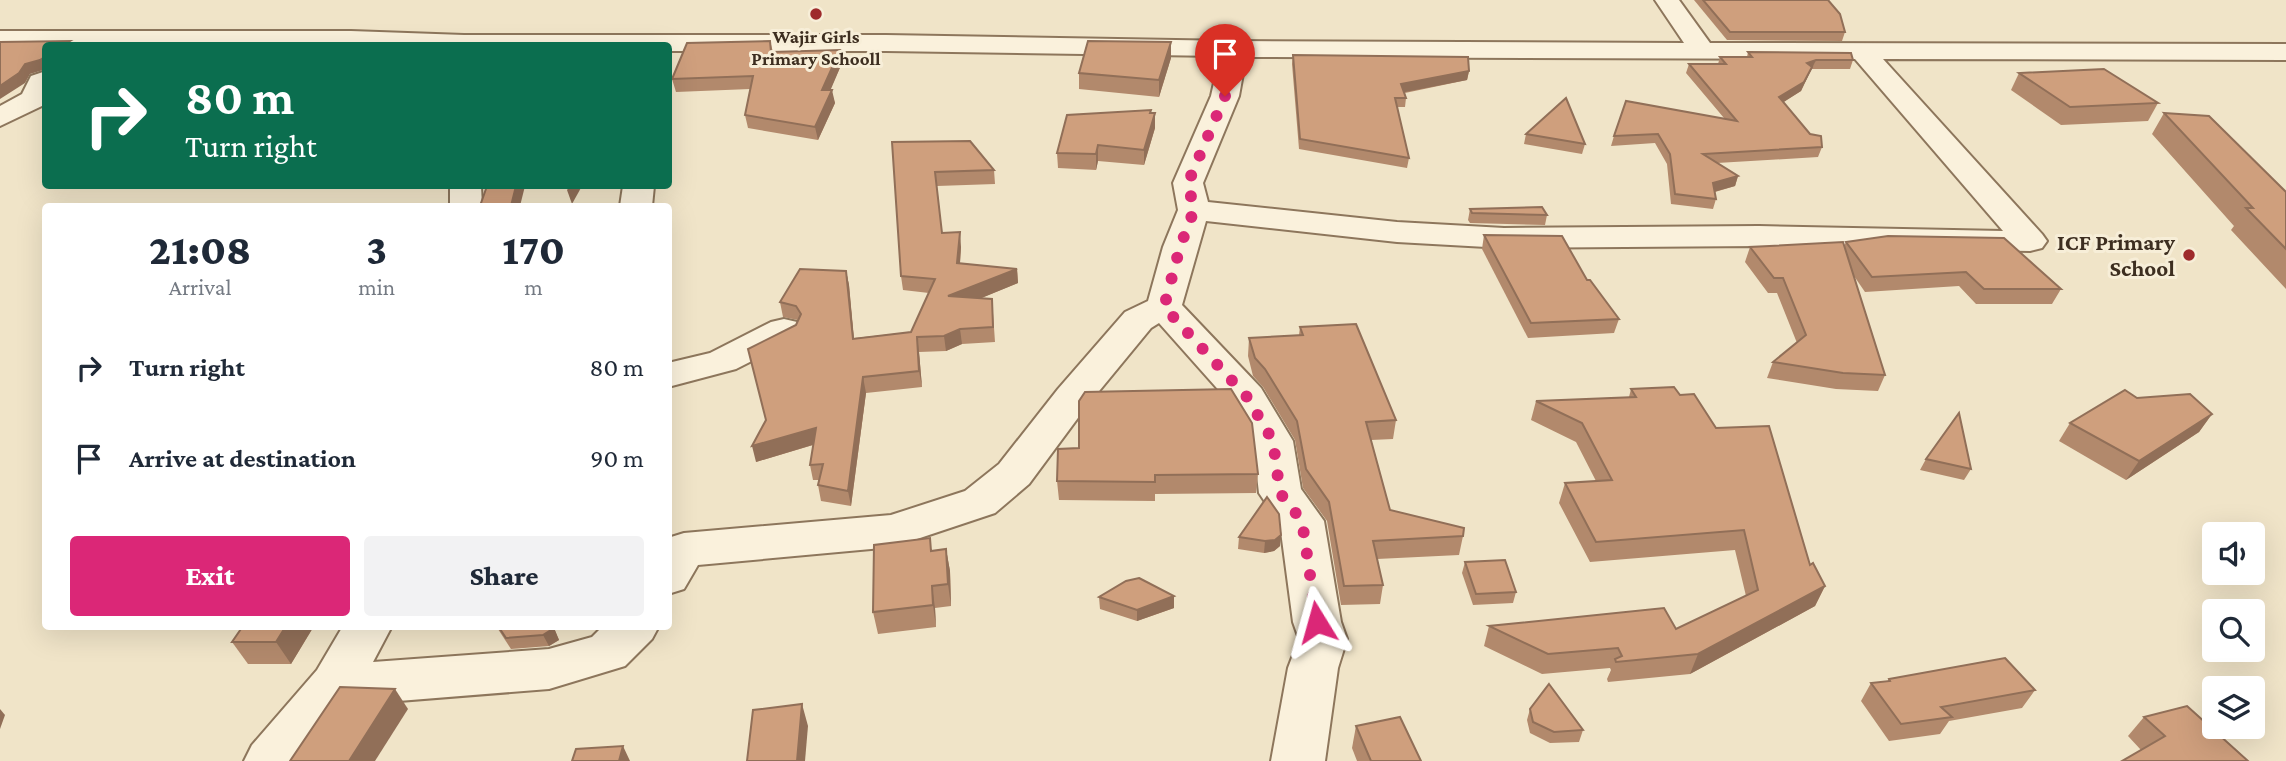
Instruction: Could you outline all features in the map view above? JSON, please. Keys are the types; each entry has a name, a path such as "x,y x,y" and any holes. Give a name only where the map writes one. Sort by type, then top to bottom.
{"street":[{"path":"1667,0 1702,50"},
{"path":"0,39 100,42 351,39 419,42"},
{"path":"672,56 886,43 1234,48 2286,52"},
{"path":"672,570 684,550 893,531 980,502 1014,474 1072,398 1138,320 1164,307 1180,247 1194,210 1188,183 1225,96 1234,48"},
{"path":"1194,210 1397,232 1504,237 1759,236 2030,241 1862,51"},
{"path":"0,117 34,99 42,81"},
{"path":"1164,307 1247,397 1273,441 1280,493 1302,521 1317,622 1323,639 1313,668 1298,761"},
{"path":"672,374 723,361 784,330"},
{"path":"271,761 335,685 366,630"},
{"path":"335,685 549,669 608,652 631,630"}],"building":[{"path":"1703,0 1828,0 1840,14 1845,32 1730,32"},
{"path":"70,41 42,42 42,59 25,64 19,73 0,86 0,42"},
{"path":"770,41 771,52 840,50 822,90 832,90 815,127 745,115 753,76 672,79 687,43"},
{"path":"1088,41 1171,42 1159,80 1079,73"},
{"path":"1748,52 1851,53 1853,60 1816,60 1807,63 1812,67 1804,82 1779,97 1810,134 1821,136 1822,147 1703,154 1738,176 1713,183 1716,199 1675,194 1670,154 1658,134 1614,136 1626,101 1737,121 1689,64 1726,64 1720,57 1752,57"},
{"path":"1293,55 1468,57 1469,71 1401,84 1406,98 1395,98 1409,158 1300,139"},
{"path":"2104,69 2158,103 2070,107 2019,73"},
{"path":"1566,98 1585,144 1526,134"},
{"path":"1151,110 1150,113 1155,113 1144,150 1098,145 1096,154 1057,153 1067,115"},
{"path":"2164,113 2209,116 2286,192 2286,249 2246,208 2253,208"},
{"path":"970,141 994,170 935,172 942,233 960,232 957,263 1017,269 948,296 992,299 993,327 960,329 944,336 917,337 919,371 863,377 848,491 818,485 823,464 810,465 816,428 752,446 766,420 748,349 796,325 801,314 796,306 780,302 800,269 846,271 853,339 911,332 935,279 901,276 892,142"},
{"path":"486,189 515,189 512,203 481,203"},
{"path":"1542,207 1547,215 1472,213 1470,209"},
{"path":"1484,235 1562,236 1587,280 1590,280 1619,319 1531,323"},
{"path":"1888,236 2004,238 2061,289 1984,289 1966,272 1872,277 1846,242"},
{"path":"1843,242 1885,375 1843,373 1773,362 1806,335 1783,278 1774,278 1750,247"},
{"path":"1356,324 1396,420 1366,422 1390,510 1464,528 1463,536 1373,541 1383,585 1344,586 1329,502 1306,469 1297,421 1265,369 1255,358 1249,338 1303,335 1300,327"},
{"path":"1674,387 1680,395 1694,394 1716,428 1769,426 1810,565 1813,563 1825,586 1698,654 1616,662 1615,659 1622,656 1618,648 1548,654 1489,626 1664,608 1676,629 1758,590 1744,530 1596,542 1565,483 1612,480 1582,423 1536,401 1636,397 1631,389"},
{"path":"1231,389 1252,423 1258,474 1155,475 1155,482 1057,481 1058,449 1079,448 1079,401 1085,392"},
{"path":"2125,390 2137,398 2190,394 2212,414 2139,461 2070,423"},
{"path":"1959,413 1971,469 1926,459"},
{"path":"1267,497 1279,514 1281,535 1275,540 1265,541 1239,537"},
{"path":"930,538 931,551 946,549 948,584 932,586 933,605 873,612 874,545"},
{"path":"1505,560 1516,592 1476,594 1465,562"},
{"path":"1139,578 1174,596 1137,610 1099,597 1126,581"},
{"path":"240,630 284,630 276,642 232,642"},
{"path":"501,630 551,630 543,635 506,638"},
{"path":"2005,658 2035,690 1941,707 1952,717 1901,724 1871,683 1890,681 1889,679"},
{"path":"1549,684 1583,730 1554,732 1533,722 1530,709"},
{"path":"340,687 395,689 349,761 290,761"},
{"path":"802,704 797,761 747,761 753,710"},
{"path":"2187,706 2202,720 2202,739 2224,739 2248,761 2122,761 2165,736 2144,717"},
{"path":"1400,717 1421,761 1371,761 1356,726"},
{"path":"623,746 619,761 572,761 576,749"}],"place":[{"name":"Wajir Girls Primary Schooll","path":"816,14"},
{"name":"ICF Primary School","path":"2189,255"}],"route":[{"path":"1225,96 1188,183 1194,210 1180,247 1164,307 1247,397 1273,441 1280,493 1302,521 1317,622"}]}
